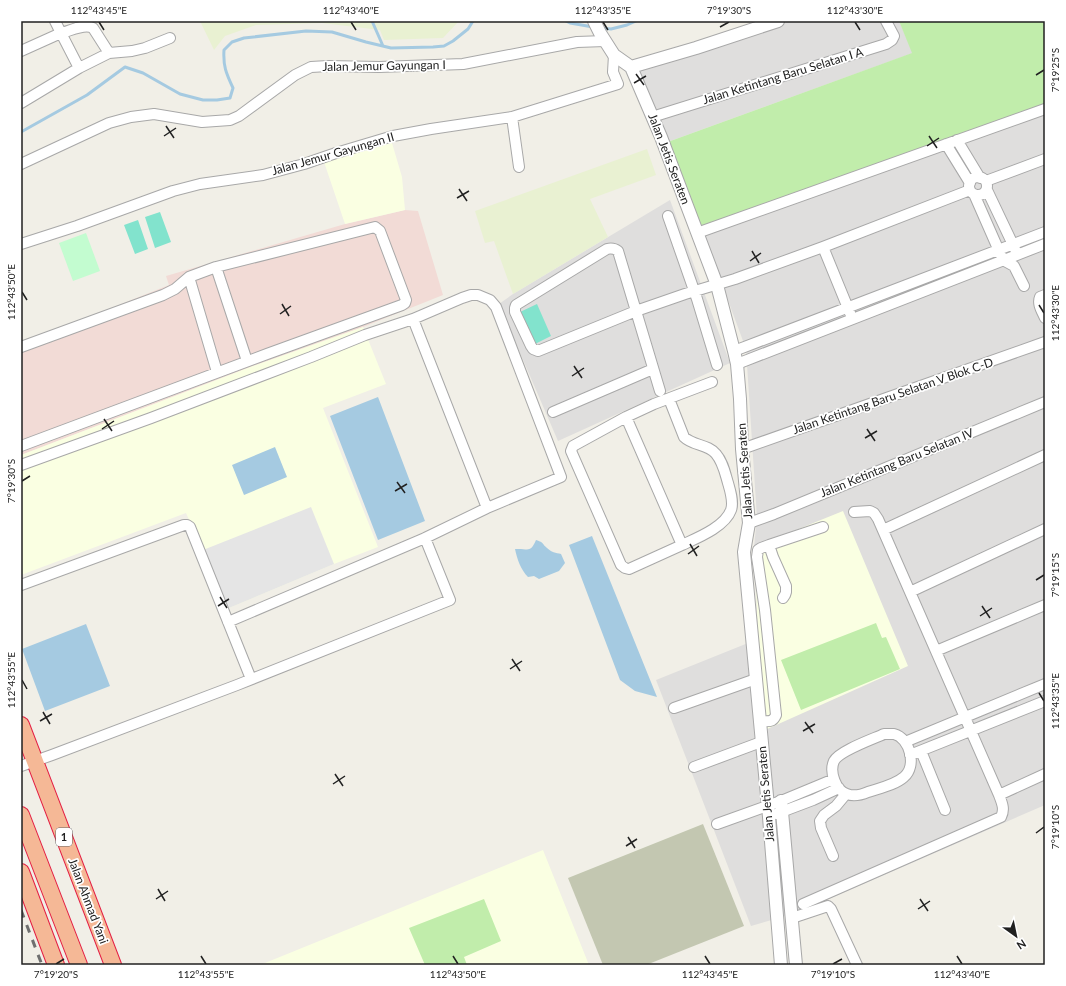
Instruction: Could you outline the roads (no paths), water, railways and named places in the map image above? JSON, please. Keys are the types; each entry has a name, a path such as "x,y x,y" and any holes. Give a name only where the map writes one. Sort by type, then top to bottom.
{"highway":[{"name":"Jalan Ahmad Yani","path":"21,725 28,764 113,965"},
{"path":"21,815 79,965"},
{"path":"21,872 56,965"}],"street":[{"path":"55,21 79,68"},
{"path":"594,21 602,37 614,55 631,67 690,50 778,21"},
{"name":"Jalan Ketintang Baru Selatan I A","path":"652,117 886,44 892,40 894,36 886,21"},
{"path":"21,51 61,33 90,26 95,30 109,53"},
{"name":"Jalan Jemur Gayungan I","path":"21,164 109,123 131,117 154,114 202,122 230,120 240,116 294,75 311,67 380,67 463,64 602,37"},
{"path":"21,103 79,68 109,53 145,48 170,38"},
{"name":"Jalan Jemur Gayungan II","path":"21,244 173,191 200,184 263,175 304,164 393,136 512,117 618,84 613,72 614,55"},
{"name":"Jalan Jetis Seraten","path":"631,67 717,285 737,364 742,449 749,522 744,552 781,965"},
{"path":"697,232 1045,109"},
{"path":"512,117 519,167"},
{"path":"958,140 984,183 1013,245 1017,255 1014,266"},
{"path":"946,144 971,189 1003,260 1014,266 1024,286"},
{"path":"971,189 974,179 984,183 1045,159"},
{"path":"971,189 979,196 983,194 984,183"},
{"path":"660,391 653,369 636,311 618,251 616,249 607,249 516,305 515,310 531,346 536,351 636,311 717,285 823,247 971,189"},
{"path":"668,216 717,365"},
{"path":"21,348 163,295 175,289 189,277 216,267 375,227 380,231 406,300 402,305 217,372 21,446"},
{"path":"734,351 1045,232"},
{"path":"737,364 1045,244"},
{"path":"823,247 849,307 852,318"},
{"path":"216,267 247,361"},
{"path":"189,277 217,372"},
{"path":"21,465 158,416 365,335 413,319 470,295 478,295 490,300 496,307 561,476"},
{"path":"1045,295 1040,297 1039,304 1045,318"},
{"path":"413,319 487,508"},
{"name":"Jalan Ketintang Baru Selatan V Blok C-D","path":"742,449 1045,342"},
{"path":"553,412 653,369"},
{"path":"671,404 684,437 688,442 716,453 724,466 732,502 732,510 723,522 708,532 629,569 625,568 621,565 578,469 571,451 573,446 626,417 659,402 712,382"},
{"name":"Jalan Ketintang Baru Selatan IV","path":"749,522 774,514 1045,402"},
{"path":"626,417 682,545"},
{"path":"883,530 1045,455"},
{"path":"228,622 425,538 487,508 578,469"},
{"path":"803,904 1000,817 1003,812 999,795 883,530 874,513 870,511 854,512"},
{"path":"21,585 186,524 190,526 251,679"},
{"path":"760,722 771,722 776,715 765,610 757,557 758,550 823,527"},
{"path":"910,592 1045,529"},
{"path":"28,764 251,679 450,600 425,538"},
{"path":"769,545 786,586 786,592 783,598"},
{"path":"936,651 1045,605"},
{"path":"674,708 756,679"},
{"path":"905,742 1045,684"},
{"path":"910,755 1045,701"},
{"path":"781,806 813,800 843,791 861,795 898,781 906,776 910,768 910,755 905,742 894,734 884,734 841,753 834,761 832,770 834,779 843,791"},
{"path":"694,767 761,742"},
{"path":"921,751 945,810"},
{"path":"999,795 1045,774"},
{"path":"716,824 768,811 834,779"},
{"path":"833,856 821,828 820,821 824,815 836,806 843,791"},
{"name":"Jalan Jetis Seraten","path":"781,806 796,965"},
{"path":"792,918 828,906 831,909 857,965"}],"water":[{"path":"378,397 425,521 378,540 330,416"},
{"path":"275,447 287,477 244,495 232,465"},
{"path":"592,536 657,697 635,691 620,680 569,545"},
{"path":"536,540 555,553 561,554 565,563 559,571 539,579 534,576 528,577 523,571 515,549 530,549"},
{"path":"86,624 110,686 45,711 22,649"}],"waterway":[{"path":"372,21 383,46"},
{"path":"21,132 87,95 125,67 143,73 180,94 203,100 217,100 230,98 233,88 228,78 224,61 224,50 232,42 244,38 306,31 332,32 391,48 433,47 444,46 453,41 468,29 473,21"},
{"path":"566,21 593,27"},
{"path":"601,28 611,29 636,21"}],"railway":[{"path":"21,910 42,965"}]}
